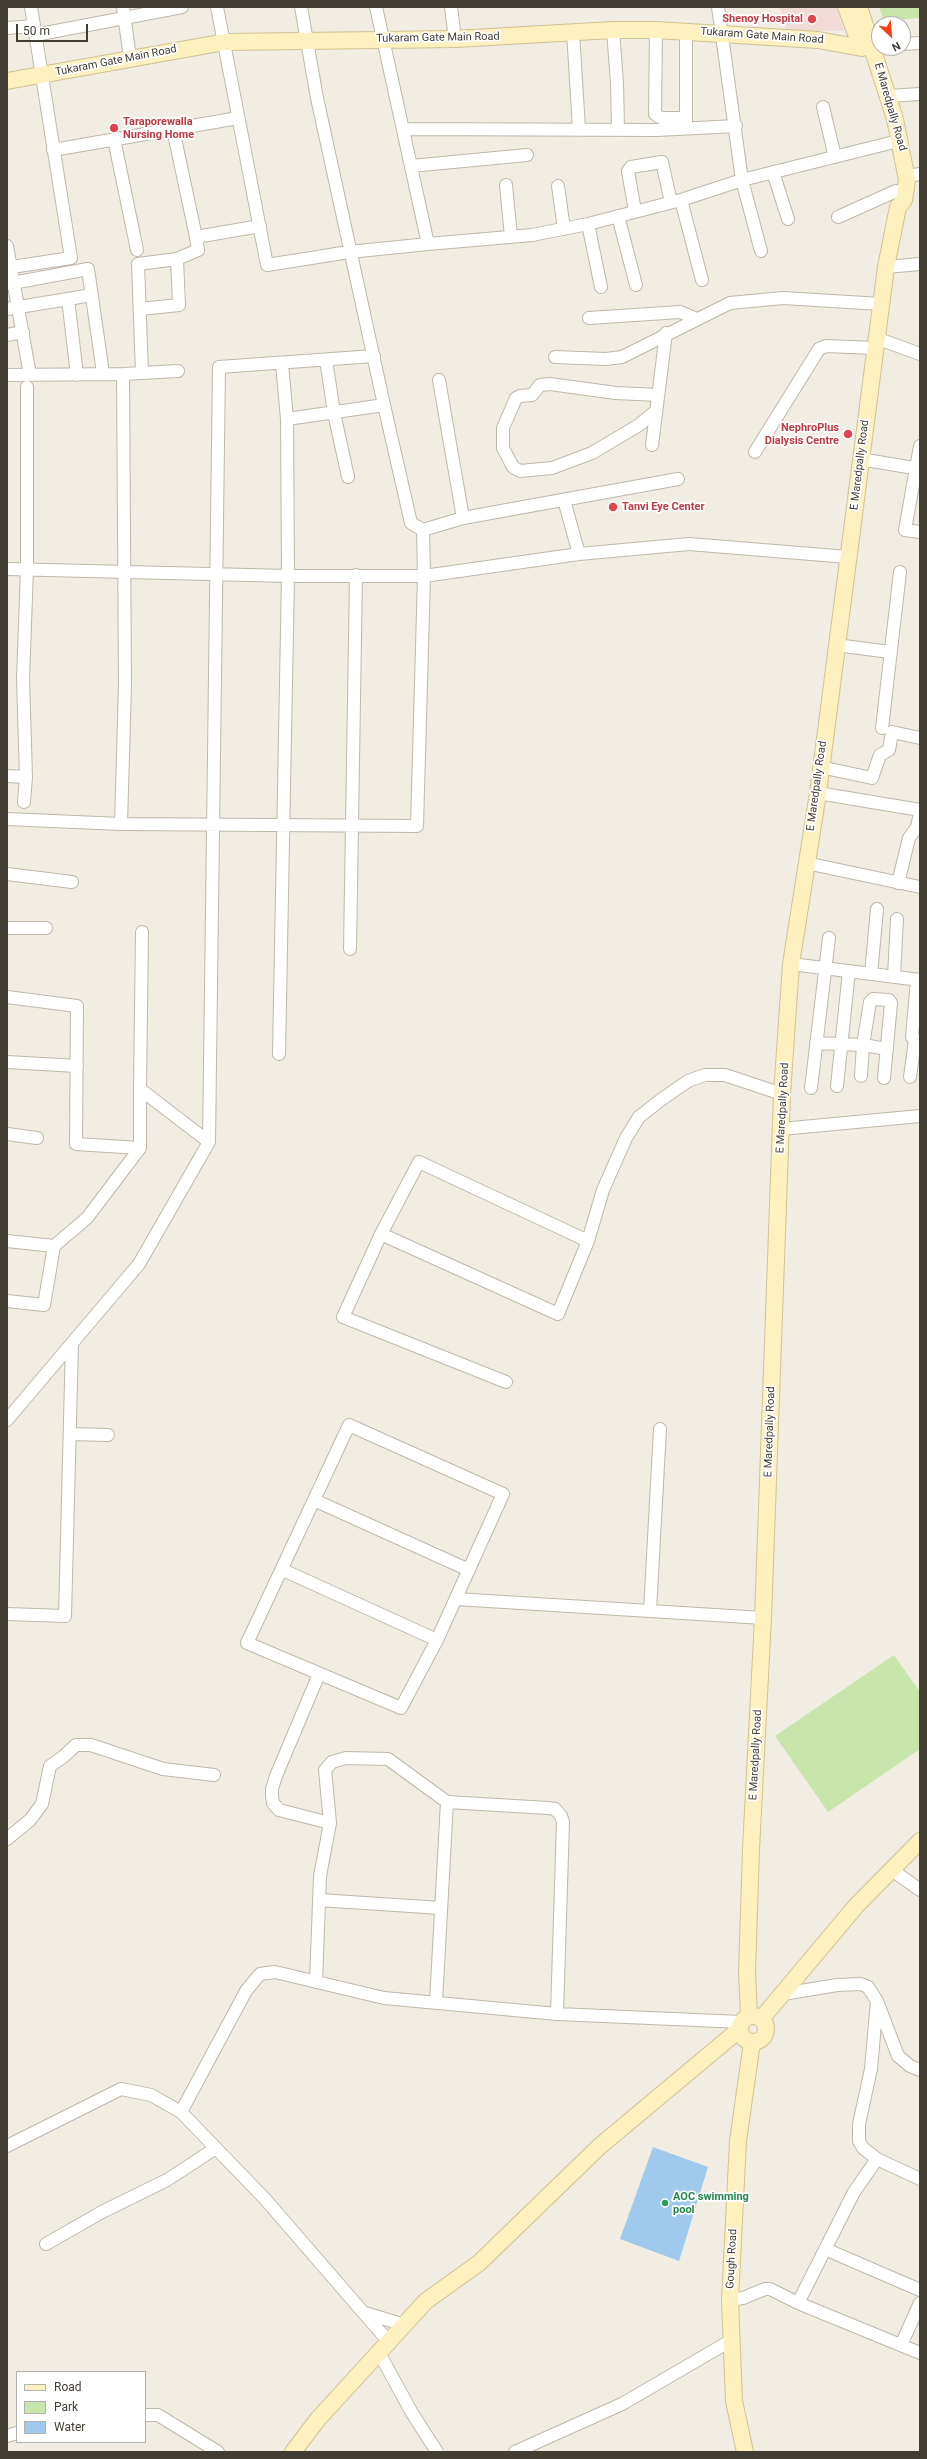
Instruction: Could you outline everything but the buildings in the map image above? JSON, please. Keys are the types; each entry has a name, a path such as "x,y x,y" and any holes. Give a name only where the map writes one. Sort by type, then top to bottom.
{"main road":[{"name":"E Maredpally Road","path":"846,7 871,46"},
{"name":"E Maredpally Road","path":"859,7 871,46"},
{"name":"Tukaram Gate Main Road","path":"7,81 225,42 307,39 455,39 613,30 686,30 818,40 871,46"},
{"name":"E Maredpally Road","path":"752,2042 762,2039 766,2032 766,2025 748,2021 747,1972 751,1856 763,1618 782,1094 791,964 818,793 820,767 886,267 898,207 896,191 897,167 878,95 872,56"},
{"name":"E Maredpally Road","path":"874,56 914,175 904,200 898,207"},
{"path":"293,2452 318,2419 383,2346 405,2325 426,2301 478,2263 600,2146 748,2021 783,1994 856,1906 920,1841"},
{"path":"748,2021 744,2038 752,2042"},
{"name":"Gough Road","path":"745,2452 734,2401 730,2300 738,2141 752,2042"}],"street":[{"path":"12,267 71,258 41,76 35,30 30,7"},
{"path":"7,28 35,30 124,13 182,7"},
{"path":"217,7 267,265 349,252 511,237 564,229 676,201 742,180 773,172 839,150 890,143"},
{"path":"301,7 317,98 349,252 411,523 423,530 463,518 678,479"},
{"path":"376,7 428,244"},
{"path":"451,7 455,39"},
{"path":"718,7 736,126 742,180 761,251"},
{"path":"124,13 130,58"},
{"path":"613,30 618,82 618,130"},
{"path":"656,30 655,114 661,118 686,123 736,126"},
{"path":"686,30 686,123"},
{"path":"574,32 579,130"},
{"path":"888,96 920,94"},
{"path":"822,106 839,150"},
{"path":"53,150 173,128 238,118"},
{"path":"403,129 618,130 686,123"},
{"path":"142,373 138,264 177,259 198,250 173,128"},
{"path":"114,139 137,250"},
{"path":"411,166 527,156"},
{"path":"635,211 628,171 631,167 662,162 702,280"},
{"path":"773,172 788,220"},
{"path":"506,185 511,237"},
{"path":"558,186 564,229"},
{"path":"838,217 896,191"},
{"path":"618,216 636,286"},
{"path":"588,224 601,287"},
{"path":"196,237 260,226"},
{"path":"7,246 12,267 11,283 13,308 23,332 30,374"},
{"path":"140,308 179,305 177,259"},
{"path":"886,267 920,264"},
{"path":"11,283 88,269 103,373"},
{"path":"13,308 92,295"},
{"path":"555,357 615,359 636,351 666,333 730,304 783,298 881,304"},
{"path":"68,299 77,375"},
{"path":"589,318 680,312 697,319"},
{"path":"7,335 23,332"},
{"path":"652,445 666,333"},
{"path":"755,452 819,349 826,346 876,343 920,354"},
{"path":"7,1420 139,1264 209,1142 219,367 282,364 374,356"},
{"path":"326,360 334,413 348,477"},
{"path":"279,1054 288,576 286,419 282,364"},
{"path":"7,375 122,374 178,371"},
{"path":"121,824 125,685 122,374"},
{"path":"439,380 463,518"},
{"path":"656,411 639,425 592,453 552,468 520,471 513,467 503,448 503,428 516,398 520,396 532,395 540,385 550,384 616,393 658,396"},
{"path":"24,802 26,777 22,679 27,569 27,388"},
{"path":"286,419 384,405"},
{"path":"920,446 918,468 905,530 920,532"},
{"path":"860,459 918,468"},
{"path":"564,500 579,554"},
{"path":"7,819 121,824 417,826 424,576 423,530"},
{"path":"7,569 217,573 288,576 424,576 579,554 688,544 848,557"},
{"path":"882,728 900,572"},
{"path":"350,948 356,575"},
{"path":"836,645 890,652"},
{"path":"820,767 872,778 880,755 889,750 892,732 920,738"},
{"path":"7,776 26,777"},
{"path":"818,793 920,810"},
{"path":"898,883 909,838 917,827 920,813"},
{"path":"806,863 920,887"},
{"path":"7,874 72,882"},
{"path":"871,974 877,909"},
{"path":"894,976 897,919"},
{"path":"7,928 46,928"},
{"path":"7,1301 44,1305 54,1246 87,1218 140,1148 142,932"},
{"path":"811,1088 828,938"},
{"path":"791,964 918,980 916,1053 910,1077"},
{"path":"837,1086 849,971"},
{"path":"7,997 77,1006 76,1144 140,1148"},
{"path":"860,1076 863,1045 871,1000 889,1000 891,1005 884,1078"},
{"path":"816,1043 863,1045 887,1049"},
{"path":"7,1062 77,1066"},
{"path":"381,1234 558,1314 588,1241 603,1190 626,1138 640,1117 688,1081 705,1075 725,1075 782,1094"},
{"path":"140,1089 209,1142"},
{"path":"781,1129 920,1116"},
{"path":"7,1134 37,1138"},
{"path":"506,1382 343,1317 381,1234 419,1162 588,1241"},
{"path":"7,1241 54,1246"},
{"path":"7,1614 65,1616 72,1343"},
{"path":"349,1425 503,1494 469,1570 437,1640 401,1708 247,1643 283,1570 349,1425"},
{"path":"650,1611 660,1429"},
{"path":"70,1434 108,1435"},
{"path":"314,1500 469,1570"},
{"path":"283,1570 437,1640"},
{"path":"456,1599 763,1618"},
{"path":"318,1674 276,1776 272,1789 272,1796 273,1803 278,1810 330,1823"},
{"path":"7,1839 30,1820 42,1804 50,1766 63,1757 76,1744 92,1745 163,1769 214,1775"},
{"path":"316,1982 320,1876 330,1823 325,1770 332,1762 346,1758 388,1759 447,1802 548,1808 555,1809 561,1816 563,1822 557,2014"},
{"path":"436,2002 447,1802"},
{"path":"892,1870 920,1890"},
{"path":"319,1900 441,1908"},
{"path":"181,2112 252,1981 267,1972 384,1998 557,2014 748,2021"},
{"path":"783,1994 837,1985 861,1984 868,1988 876,2001 898,2056 910,2066 920,2070"},
{"path":"876,2001 869,2082 857,2132 859,2141 863,2148 877,2159 920,2179"},
{"path":"7,2146 121,2089 151,2094 181,2112 265,2199 364,2313 383,2346 412,2413 437,2452"},
{"path":"46,2244 102,2212 167,2180 216,2148"},
{"path":"798,2303 854,2192 877,2159"},
{"path":"825,2249 920,2290"},
{"path":"730,2300 744,2298 764,2289 770,2289 798,2303 920,2353"},
{"path":"901,2345 920,2303"},
{"path":"364,2313 405,2325"},
{"path":"515,2452 622,2404 669,2375 732,2340"},
{"path":"146,2415 158,2415 218,2452"}],"shaded area":[{"name":"Shenoy Hospital","path":"780,7 836,7 844,31 815,31 787,35"}],"green space":[{"path":"879,7 920,7 920,18 911,19 911,16 882,16"},
{"path":"894,1655 920,1692 920,1749 828,1812 775,1736"}],"water":[{"name":"AOC swimming pool","path":"653,2147 708,2167 679,2261 620,2239"}],"place":[{"name":"Shenoy Hospital","path":"812,19"},
{"name":"Taraporewalla Nursing Home","path":"114,128"},
{"name":"NephroPlus Dialysis Centre","path":"848,434"},
{"name":"Tanvi Eye Center","path":"613,507"},
{"name":"AOC swimming pool","path":"665,2203"}]}
